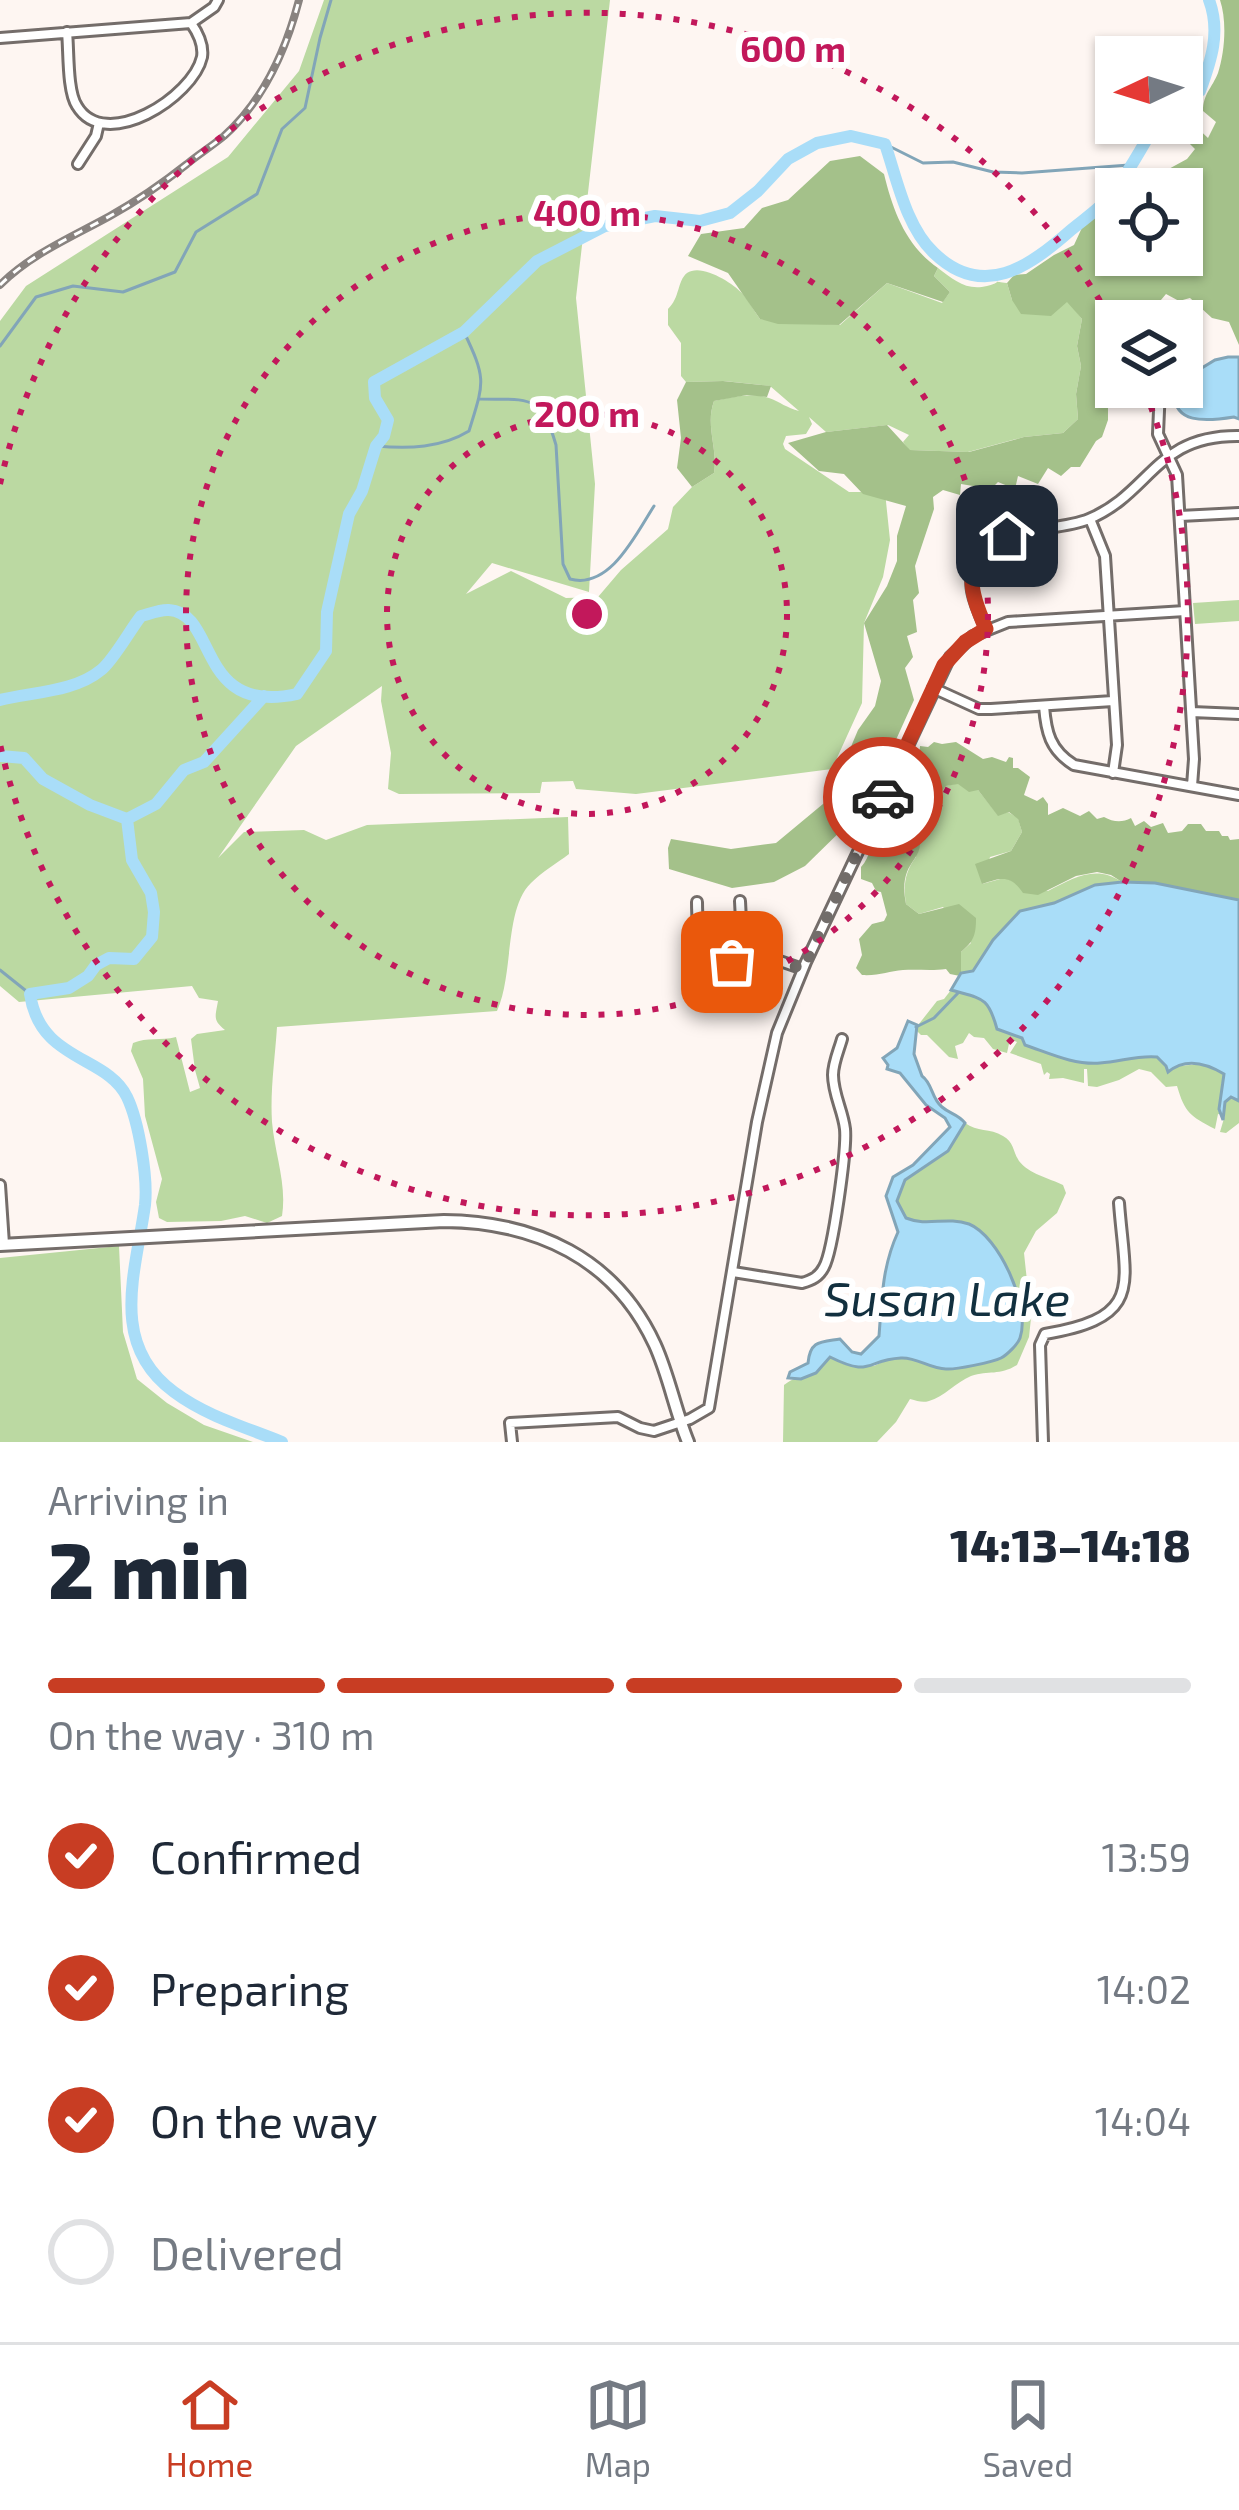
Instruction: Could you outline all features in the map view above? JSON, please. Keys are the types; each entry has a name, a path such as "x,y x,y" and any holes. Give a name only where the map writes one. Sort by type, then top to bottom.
{"street":[{"path":"0,38 191,23 218,0"},
{"path":"67,32 74,102 99,123 124,122 143,117 182,88 196,71 203,54 200,36 191,23"},
{"path":"78,164 97,136 99,123"},
{"path":"1159,408 1158,434 1178,475 1192,786"},
{"path":"986,629 971,589 981,554 1007,536 1090,518 1113,505 1168,455 1198,441 1239,436"},
{"path":"1180,516 1239,513"},
{"path":"1090,518 1106,556 1117,752 1113,773"},
{"path":"512,1442 510,1423 614,1417 654,1431 705,1412 712,1402 766,1070 777,1033 950,657 986,629 1019,621 1185,611"},
{"path":"933,688 979,709 1114,701"},
{"path":"1044,706 1054,747 1062,757 1086,769 1239,795"},
{"path":"1192,712 1239,714"},
{"path":"740,901 743,961"},
{"path":"697,902 706,1002"},
{"path":"703,964 777,960 803,969"},
{"path":"733,1272 802,1283 816,1277 826,1264 845,1142 832,1070 842,1039"},
{"path":"0,1185 2,1245 444,1221 492,1223 537,1235 590,1264 632,1306 661,1360 688,1442"},
{"path":"1043,1442 1042,1337 1108,1316 1122,1295 1126,1248 1119,1203"}],"green space":[{"path":"324,0 610,0 576,298 595,484 589,592 492,563 466,594 511,571 566,598 598,597 668,529 673,507 714,473 714,401 755,395 799,411 770,386 686,382 681,376 681,343 668,325 668,309 684,276 693,271 708,272 731,284 760,319 840,325 887,283 942,303 950,292 934,276 938,268 966,286 1007,283 1012,300 1067,300 1082,319 1077,346 1081,366 1078,419 1063,433 1024,437 968,452 909,450 903,442 909,435 888,425 826,432 809,417 812,424 806,434 786,436 785,449 849,492 885,492 890,540 883,577 864,623 862,703 832,769 636,794 576,789 573,781 542,782 540,793 399,794 388,789 391,753 382,686 296,746 218,858 244,832 304,830 326,840 367,825 568,817 569,854 522,894 497,1011 277,1027 272,1110 282,1216 267,1223 245,1216 167,1222 159,1218 156,1202 162,1179 145,1116 143,1079 131,1051 138,1041 176,1037 190,1092 200,1088 191,1039 225,1030 216,1018 218,1001 199,998 192,986 19,1002 0,986 0,321 26,286 228,157 299,71"},
{"path":"1220,0 1239,0 1239,345 1229,322 1212,318 1203,310 1203,300 1177,300 1166,294 1161,300 1095,300 1095,408 1108,408 1102,437 1080,467 1071,467 1061,476 1048,468 1038,484 1018,476 1015,489 998,482 991,489 961,484 960,495 943,490 933,497 934,509 915,566 917,632 907,636 913,657 905,668 914,700 853,819 805,866 774,882 732,888 669,869 671,839 731,849 776,843 829,799 858,730 875,706 881,681 864,623 897,561 897,536 906,506 863,494 844,474 819,471 788,443 826,432 887,425 910,450 969,452 1024,437 1063,433 1078,419 1081,366 1077,346 1082,319 1067,302 1051,316 1021,314 1007,283 1074,245 1086,219 1095,215 1095,276 1203,276 1203,168 1170,168 1187,159 1195,149 1190,144 1203,144 1203,133 1208,138 1216,122 1203,111 1218,73 1224,27"},
{"path":"860,156 884,174 902,227 938,268 934,276 950,292 943,302 887,283 839,325 778,324 760,319 728,273 688,256 701,234 744,228 762,208 788,200 830,161"},
{"path":"686,382 771,386 767,397 714,401 714,473 692,487 677,468 681,438 677,400"},
{"path":"1239,600 1239,621 1195,624 1193,603"},
{"path":"956,742 983,759 1006,762 1013,758 1013,768 1030,777 1024,795 1037,801 1043,797 1048,815 1063,808 1080,816 1089,811 1097,819 1131,818 1135,826 1144,821 1151,827 1163,823 1168,833 1201,824 1206,831 1239,839 1239,900 1155,883 1122,882 1097,872 1076,876 1038,895 1023,893 1006,879 982,884 975,864 1011,851 1022,832 1018,819 1009,812 998,816 978,790 946,786 935,799 910,804 920,844 904,892 906,904 919,914 959,904 976,918 973,937 961,952 960,976 946,969 862,975 856,968 862,955 859,939 887,915 881,892 861,879 861,867 879,829 895,809 892,800 899,787 895,778 919,757 920,746"},
{"path":"958,783 978,790 998,815 1008,812 1018,818 1022,832 1011,851 990,857 982,884 1004,878 1048,891 1094,874 1122,882 1095,885 1055,903 1020,911 992,940 973,971 961,973 961,952 971,943 943,907 919,914 906,904 905,891 907,873 916,857 910,804"},
{"path":"951,990 983,1000 997,1029 1017,1037 1117,1061 1158,1057 1166,1066 1216,1069 1225,1074 1221,1085 1225,1102 1231,1097 1239,1101 1239,1123 1220,1132 1225,1115 1218,1114 1215,1129 1207,1125 1186,1108 1177,1086 1166,1087 1151,1072 1139,1069 1097,1087 1088,1086 1087,1069 1084,1083 1049,1079 1041,1064 1010,1053 1017,1042 1010,1039 1007,1053 969,1033 955,1046 958,1059 949,1057 915,1029"},
{"path":"965,1123 1007,1138 1023,1165 1063,1185 1066,1193 1057,1213 1036,1231 1024,1253 1031,1318 1017,1365 971,1376 929,1401 910,1399 877,1442 783,1442 784,1385 817,1369 828,1357 846,1365 874,1366 907,1357 946,1369 1021,1319 1005,1267 970,1225 914,1222 906,1218 897,1201 905,1180 948,1151"},
{"path":"119,1246 123,1332 137,1379 204,1425 253,1442 0,1442 0,1258"}],"water":[{"path":"1239,357 1239,419 1203,420 1178,409 1203,408 1203,367 1215,360"},
{"path":"1155,883 1239,900 1239,1101 1231,1097 1225,1102 1223,1120 1219,1109 1224,1074 1217,1070 1189,1063 1168,1072 1157,1057 1090,1063 1061,1058 997,1029 982,1000 951,990 961,973 973,971 1020,911 1095,885"},
{"name":"Susan Lake","path":"908,1021 917,1025 914,1054 922,1076 938,1103 965,1123 948,1151 905,1180 897,1201 906,1218 969,1224 991,1243 1017,1291 1020,1338 1001,1358 965,1367 940,1368 901,1358 861,1367 830,1357 816,1373 788,1378 808,1363 818,1344 840,1339 852,1352 861,1354 879,1336 886,1270 898,1232 886,1196 893,1177 913,1165 950,1127 900,1073 887,1069 883,1058 897,1048"}],"waterway":[{"path":"0,346 36,297 73,286 123,292 175,272 196,232 257,194 282,129 305,108 331,0"},
{"path":"1203,82 1214,35 1209,0"},
{"path":"0,700 66,687 90,677 111,660 141,616 166,610 184,615 225,678 241,691 265,697 297,694 326,651 327,612 349,514 388,420 375,398 374,382 464,332 537,261 605,226 655,216 700,221 730,213 788,159 817,143 851,136 885,144 909,216 934,253 952,267 988,276 1039,256 1103,204 1144,144"},
{"path":"885,144 923,163 953,162 993,172 1129,165"},
{"path":"376,446 424,446 469,431 481,381 464,332"},
{"path":"480,399 522,400 545,416 556,445 563,564 570,579 584,580 609,568 654,506"},
{"path":"127,819 156,804 184,770 204,762 264,696"},
{"path":"0,756 24,758 43,779 127,819 132,860 151,893 152,937 134,959 109,958 69,988 30,994 47,1033 118,1083 131,1108 145,1180 131,1305 140,1352 153,1373 186,1400 282,1442"},
{"path":"0,970 30,994"},
{"path":"916,1027 934,1018 958,993"}],"railway":[{"path":"0,285 38,255 150,192 224,136 251,107 272,73 299,0"}],"way so far":[{"path":"732,962 777,960 803,969 883,797"}],"route":[{"path":"883,797 944,665 958,648 986,629 972,597 972,575 981,554 1007,536"}]}
